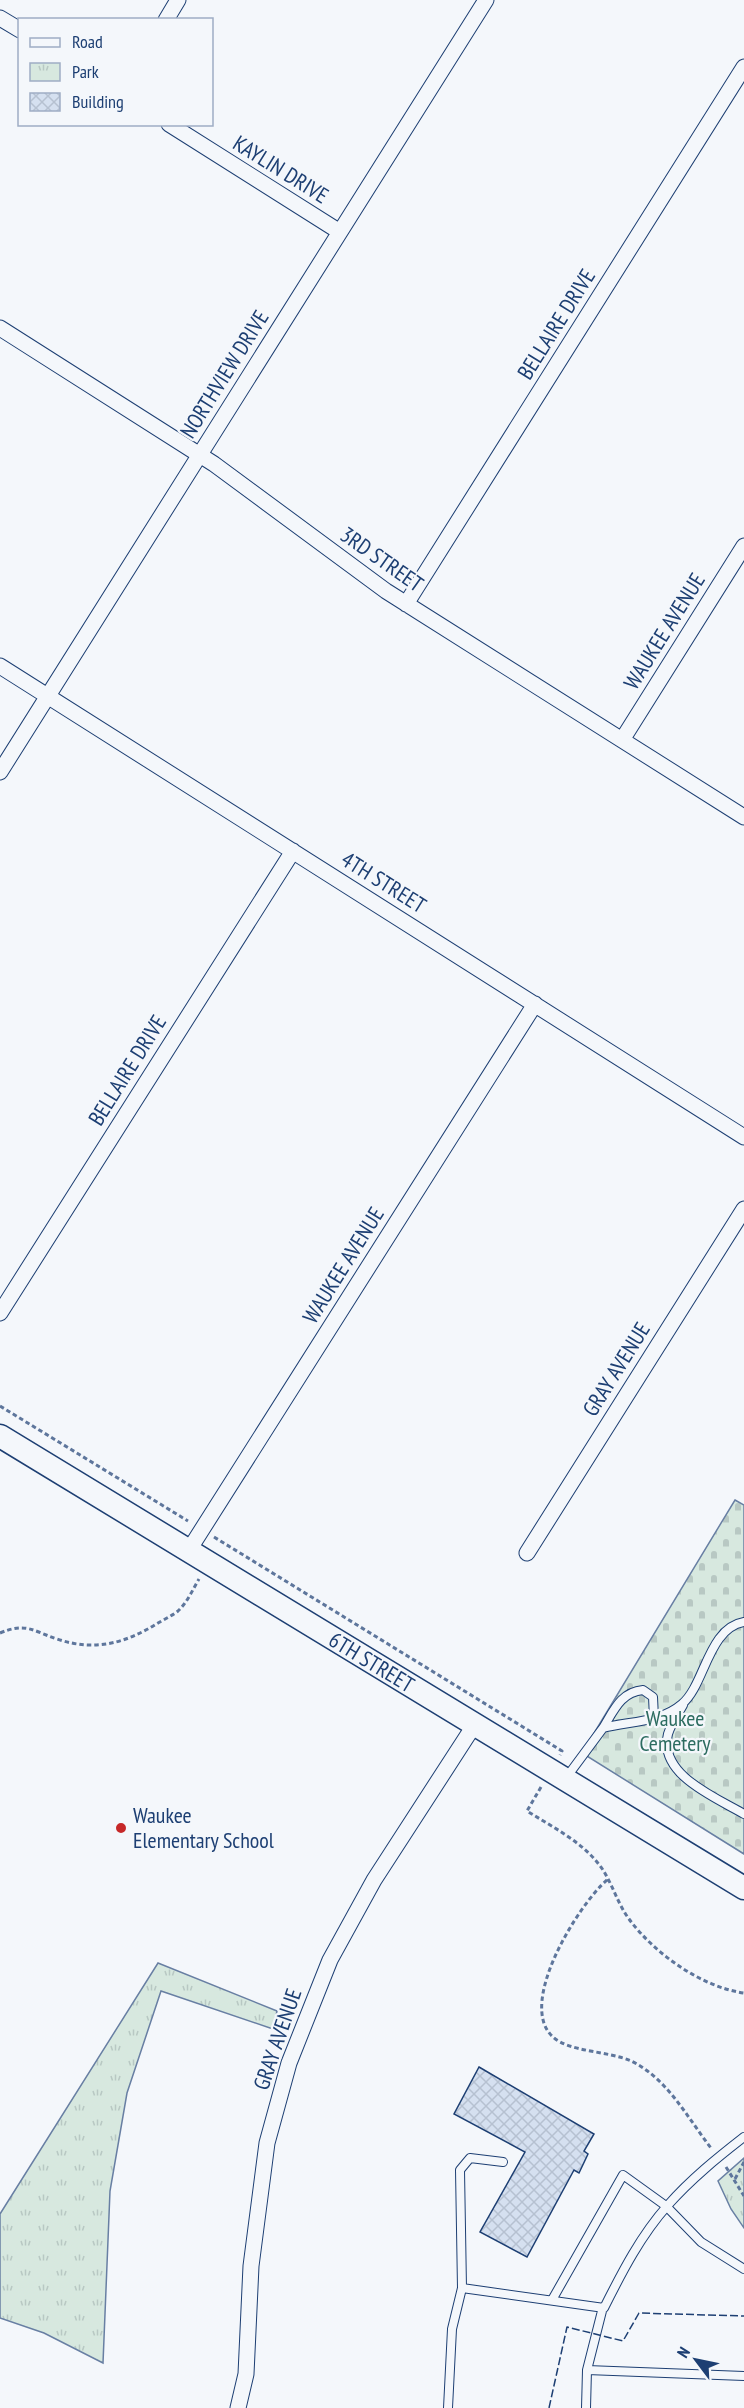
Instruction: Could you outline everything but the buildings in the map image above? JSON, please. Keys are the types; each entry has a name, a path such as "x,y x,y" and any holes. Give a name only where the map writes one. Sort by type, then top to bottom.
{"main road":[{"name":"6TH STREET","path":"0,1436 744,1888"}],"street":[{"path":"166,18 178,0"},
{"name":"NORTHVIEW DRIVE","path":"0,772 486,0"},
{"path":"0,18 18,29"},
{"name":"BELLAIRE DRIVE","path":"406,604 744,68"},
{"name":"KAYLIN DRIVE","path":"172,126 340,232"},
{"name":"3RD STREET","path":"0,328 200,454 406,604 744,817"},
{"name":"WAUKEE AVENUE","path":"622,740 744,546"},
{"name":"4TH STREET","path":"0,666 744,1137"},
{"name":"BELLAIRE DRIVE","path":"0,1313 292,851"},
{"name":"WAUKEE AVENUE","path":"189,1550 535,1004"},
{"name":"GRAY AVENUE","path":"526,1553 744,1209"},
{"name":"GRAY AVENUE","path":"238,2408 246,2374 251,2266 267,2143 289,2062 330,1960 374,1880 474,1724"}],"lane":[{"path":"744,1622 737,1623 723,1634 668,1734 668,1753 676,1769 693,1783 744,1814"},
{"path":"565,1779 603,1728 618,1703 630,1691 643,1690 653,1697 654,1718"},
{"path":"603,1728 665,1715 684,1703"},
{"path":"586,2408 587,2370 603,2307 631,2256 666,2206 718,2157 744,2137"},
{"path":"448,2408 452,2329 462,2288 460,2169 470,2158 503,2162"},
{"path":"552,2300 622,2175 666,2206 701,2242 744,2269"},
{"path":"462,2288 603,2307"},
{"path":"587,2370 744,2376"}],"path":[{"path":"0,1406 192,1524"},
{"path":"211,1535 562,1751"},
{"path":"0,1633 14,1627 34,1629 56,1639 81,1646 111,1645 135,1637 179,1610 197,1582"},
{"path":"542,1786 527,1811 579,1844 604,1871 629,1919 650,1943 681,1966 704,1979 744,1993"},
{"path":"607,1880 582,1908 566,1933 552,1966 542,1999 541,2014 545,2028 565,2045 609,2053 632,2062 652,2076 679,2103 735,2179 744,2196"},
{"path":"735,2179 744,2162"}],"green space":[{"name":"Waukee Cemetery","path":"735,1500 744,1505 744,1854 582,1753"},
{"path":"158,1963 277,2011 273,2029 161,1991 127,2093 110,2191 103,2363 44,2333 0,2318 0,2214"},
{"path":"744,2158 744,2228 731,2209 718,2181"}],"fence":[{"path":"549,2408 567,2327 623,2341 639,2313 744,2316"}],"place":[{"name":"Waukee Elementary School","path":"121,1828"}]}
